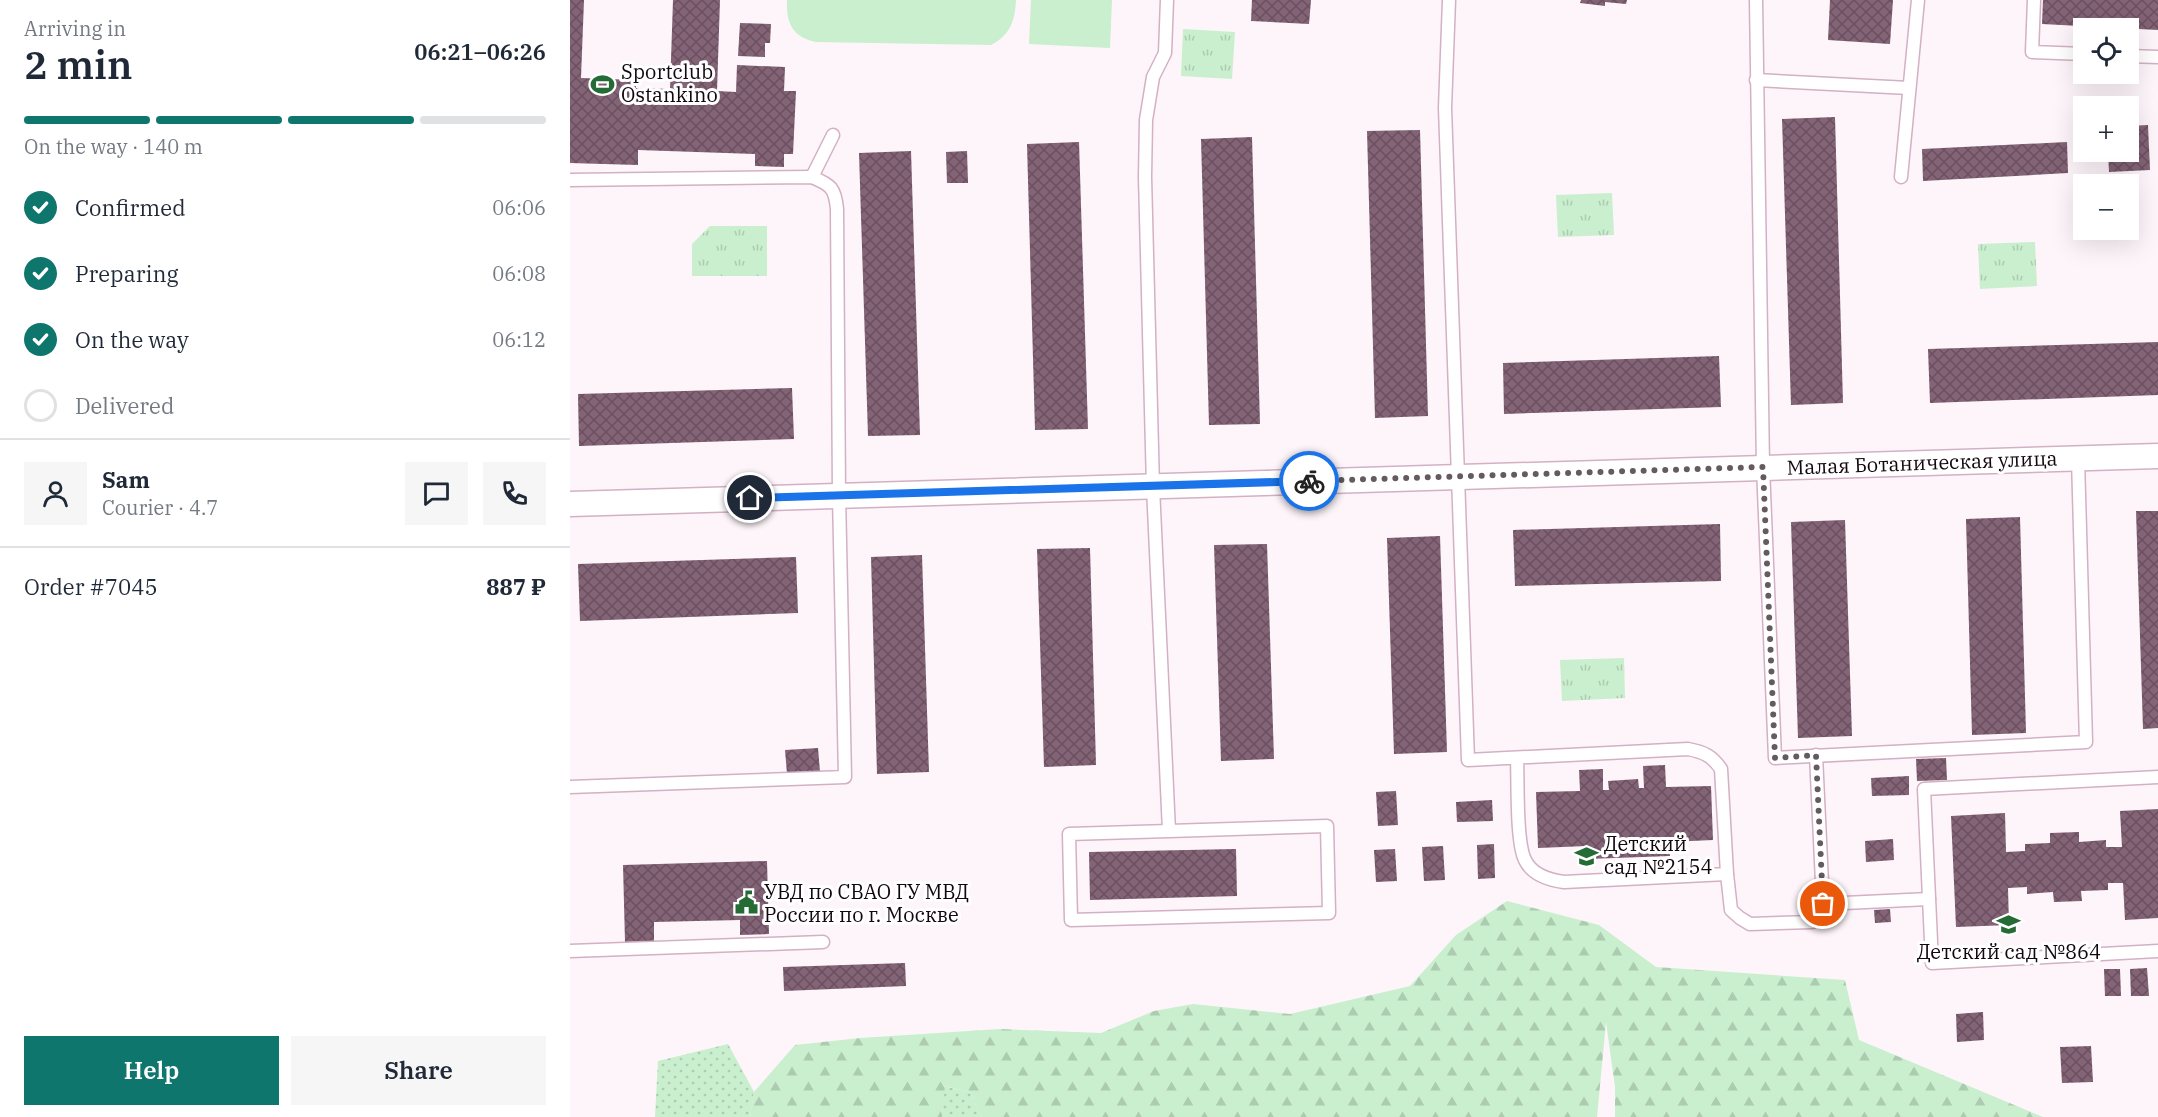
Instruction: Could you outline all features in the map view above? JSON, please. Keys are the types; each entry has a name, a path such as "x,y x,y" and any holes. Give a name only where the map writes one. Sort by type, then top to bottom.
{"street":[{"name":"Малая Ботаническая улица","path":"570,504 2158,456"}],"lane":[{"path":"1167,0 1165,53 1153,76 1146,120 1145,177 1153,487 1169,831"},
{"path":"1449,0 1444,108 1459,476 1467,760 1688,749 1701,751 1714,758 1721,769 1723,780 1727,874 1731,909 1750,924 1812,922 1823,904 1816,755"},
{"path":"1756,0 1763,467 1775,758 2086,742 2078,459"},
{"path":"1902,177 1918,0"},
{"path":"2034,0 2032,52 2073,54"},
{"path":"2139,56 2158,57"},
{"path":"1756,80 1910,88"},
{"path":"812,177 833,135"},
{"path":"570,180 812,177 827,183 835,193 845,777 570,787"},
{"path":"1517,758 1521,847 1526,862 1535,873 1549,880 1564,882 1727,874"},
{"path":"2158,777 1924,789 1932,963 2158,951"},
{"path":"1327,826 1329,913 1071,920 1069,834 1169,831 1327,826"},
{"path":"1823,904 1929,899"},
{"path":"570,951 823,942"}],"green space":[{"path":"787,0 1016,0 1010,27 1003,37 991,45 816,42 801,37 792,28 789,22"},
{"path":"1031,0 1112,0 1110,48 1029,44"},
{"path":"1183,29 1235,32 1232,79 1181,76"},
{"path":"1612,193 1614,235 1558,237 1556,195"},
{"path":"710,226 767,226 767,276 692,276 692,244"},
{"path":"2035,242 2037,286 1980,289 1978,244"},
{"path":"1624,658 1625,698 1562,701 1560,660"},
{"path":"1507,901 1599,925 1656,967 1845,980 1859,1040 2043,1117 1615,1117 1615,1087 1606,1022 1597,1117 981,1117 970,1092 945,1086 942,1117 750,1117 754,1092 795,1045 860,1038 1000,1029 1101,1033 1154,1011 1193,1004 1290,1014 1410,986 1456,935"},
{"path":"728,1044 754,1092 750,1117 655,1117 658,1061"},
{"path":"944,1086 970,1092 981,1117 942,1117"}],"building":[{"name":"Sportclub Ostankino","path":"570,0 584,0 581,78 636,80 636,88 670,89 673,0 720,0 717,91 736,92 737,65 785,67 784,91 796,91 793,154 784,154 784,167 755,166 755,154 638,150 638,165 570,163"},
{"path":"1252,0 1311,0 1309,24 1251,21"},
{"path":"1581,0 1627,0 1626,4 1605,2 1605,6 1580,3"},
{"path":"1830,0 1893,0 1890,44 1828,40"},
{"path":"2043,0 2158,0 2158,30 2139,29 2139,18 2073,18 2073,26 2042,24"},
{"path":"740,23 771,24 770,43 765,43 765,57 738,56"},
{"path":"1835,117 1843,403 1791,405 1782,119"},
{"path":"2139,125 2148,125 2150,170 2109,172 2108,162 2139,162"},
{"path":"1420,130 1428,416 1375,418 1367,131"},
{"path":"1252,137 1260,424 1209,425 1201,139"},
{"path":"1079,142 1088,429 1035,430 1027,144"},
{"path":"2067,142 2068,173 1923,181 1922,149"},
{"path":"911,151 920,435 868,436 859,153"},
{"path":"967,151 968,183 947,183 946,152"},
{"path":"2158,342 2158,395 1930,403 1928,349"},
{"path":"1719,356 1721,407 1504,414 1503,363"},
{"path":"792,388 794,439 579,446 578,394"},
{"path":"2136,511 2158,511 2158,728 2143,729"},
{"path":"2020,517 2026,733 1972,735 1966,519"},
{"path":"1845,520 1852,736 1798,738 1791,522"},
{"path":"1720,524 1721,581 1515,586 1513,530"},
{"path":"1440,536 1447,752 1394,754 1387,538"},
{"path":"1267,544 1274,759 1221,761 1214,545"},
{"path":"1090,548 1096,765 1044,767 1037,549"},
{"path":"922,555 929,772 877,774 871,557"},
{"path":"796,557 798,613 580,621 578,564"},
{"path":"818,748 820,772 787,774 785,750"},
{"path":"1946,758 1947,780 1917,781 1916,759"},
{"path":"1665,765 1666,787 1711,786 1713,840 1669,842 1670,856 1587,859 1587,846 1538,848 1536,792 1580,791 1579,770 1603,769 1603,790 1609,790 1608,781 1638,779 1639,788 1644,788 1643,766"},
{"path":"1909,776 1909,795 1872,796 1871,778"},
{"path":"1396,791 1398,825 1378,826 1376,792"},
{"path":"1492,800 1493,821 1457,822 1456,802"},
{"path":"2158,809 2158,918 2125,920 2123,883 2108,883 2108,890 2081,891 2082,901 2054,902 2053,892 2027,894 2027,887 2008,888 2009,925 1956,927 1951,816 2005,813 2006,852 2025,851 2025,844 2050,843 2050,833 2079,832 2079,842 2106,840 2106,847 2122,847 2120,811"},
{"path":"1893,839 1894,860 1866,862 1865,841"},
{"path":"1494,844 1495,878 1478,879 1477,845"},
{"path":"1443,846 1445,880 1424,881 1422,847"},
{"path":"1236,849 1237,896 1090,900 1089,852"},
{"path":"1395,849 1397,881 1376,882 1374,850"},
{"path":"767,861 769,934 740,935 740,920 654,922 654,941 625,942 623,865"},
{"path":"1890,909 1891,922 1875,923 1874,910"},
{"path":"905,963 906,986 784,991 783,967"},
{"path":"2147,968 2149,996 2131,996 2130,969"},
{"path":"2104,969 2120,969 2121,996 2105,996"},
{"path":"1983,1012 1984,1040 1957,1042 1956,1014"},
{"path":"2091,1046 2093,1082 2062,1083 2060,1047"}],"way so far":[{"path":"1309,481 1763,467 1775,758 1816,755 1823,904"}],"place":[{"name":"Sportclub Ostankino","path":"603,84"},
{"name":"Детский сад №2154","path":"1586,856"},
{"name":"УВД по СВАО ГУ МВД России по г. Москве","path":"746,903"},
{"name":"Детский сад №864","path":"2009,924"}],"route":[{"path":"750,498 1309,481"}]}
